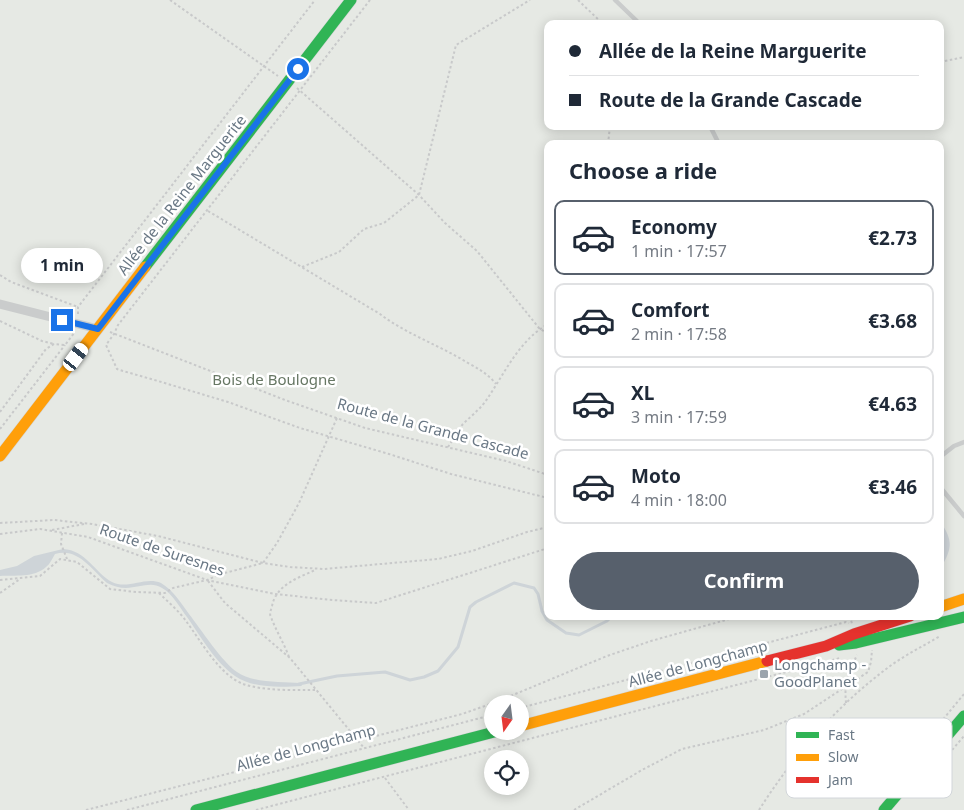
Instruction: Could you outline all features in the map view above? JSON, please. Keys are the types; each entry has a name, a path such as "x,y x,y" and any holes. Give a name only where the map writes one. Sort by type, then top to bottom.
{"main road":[{"name":"Allée de la Reine Marguerite","path":"0,456 351,0"},
{"path":"944,605 964,599"},
{"name":"Allée de Longchamp","path":"826,646 856,643 964,617"},
{"name":"Allée de Longchamp","path":"529,724 826,646 854,634 898,620"},
{"path":"952,730 964,716"},
{"path":"196,810 484,735"},
{"path":"884,810 895,798"}],"street":[{"path":"0,304 98,329"}],"lane":[{"path":"615,0 636,20"},
{"path":"944,454 954,446 964,442"},
{"path":"944,492 964,516"}],"path":[{"path":"170,0 300,90 419,195 445,223 477,251 539,328 544,331"},
{"path":"78,317 78,307 315,0"},
{"path":"370,0 118,325 106,345 117,369 228,402 300,428 451,474 544,497"},
{"path":"302,268 339,252 364,229 384,223 419,195 456,45 530,0"},
{"path":"578,0 599,20"},
{"path":"944,61 964,57"},
{"path":"208,211 380,314 393,324 450,352 489,375 496,384"},
{"path":"0,275 11,282 78,307"},
{"path":"0,321 42,341 65,345"},
{"path":"447,448 463,425 485,401 516,352 539,328 544,326"},
{"name":"Route de la Grande Cascade","path":"98,329 285,400 365,428 506,461 544,474"},
{"path":"0,429 77,330"},
{"path":"0,412 46,348 54,344"},
{"path":"0,580 40,576 60,559 77,562 110,589 165,593 173,588 263,563 277,544 299,502 337,418"},
{"path":"0,523 54,520 87,523 138,532 263,563 318,569 438,559 472,551 544,528"},
{"path":"50,530 87,523"},
{"name":"Route de Suresnes","path":"0,534 40,529 50,530 88,537 207,580 275,594 376,603 544,549"},
{"path":"62,533 61,539 67,560"},
{"path":"290,658 284,641 270,615 275,594 286,584 318,569"},
{"path":"0,593 22,578"},
{"path":"207,580 225,603 290,658 364,748"},
{"path":"159,593 185,619 223,672 245,685 285,690 315,690"},
{"path":"86,810 462,714 607,656 651,641 726,620"},
{"name":"Allée de Longchamp","path":"529,706 846,622 853,626"},
{"path":"831,718 882,672 942,635"},
{"path":"794,718 804,714 868,672 872,652"},
{"path":"846,704 844,686 858,653 849,656"},
{"path":"256,810 839,658"},
{"path":"943,718 964,694"},
{"name":"Allée de Longchamp","path":"127,810 484,717"},
{"path":"574,810 682,749 764,730 786,721"},
{"path":"376,746 377,752"},
{"path":"759,810 786,772"},
{"path":"385,777 409,810"}],"green space":[{"name":"Bois de Boulogne","path":"0,0 964,0 964,810 0,810"}],"shaded area":[{"path":"944,528 948,534 950,545 944,562"},
{"path":"63,549 78,553 112,582 124,585 149,581 161,583 177,597 231,667 243,676 259,680 300,683 302,686 277,687 259,685 235,676 221,664 176,601 162,588 156,585 131,588 116,587 107,583 84,561 71,554 55,554 47,566 36,573 0,576 0,570 17,566 34,556"}],"waterway":[{"path":"299,684 337,676 385,672 410,680 438,671 458,647 470,607 476,602 514,583 534,588 538,594 544,615"},
{"path":"547,620 566,633 579,635 608,620"}],"traffic: fast":[{"path":"145,267 351,0"},
{"path":"839,645 856,643 964,617"},
{"path":"952,730 964,716"},
{"path":"196,810 484,735"},
{"path":"884,810 894,798"}],"traffic: slow":[{"path":"0,456 145,267"},
{"path":"944,606 964,599"},
{"path":"529,724 767,661"}],"traffic: jam":[{"path":"767,661 826,646 854,634 898,620"}],"place":[{"name":"Longchamp - GoodPlanet","path":"764,674"}],"route":[{"path":"62,320 98,329 298,69"}]}
